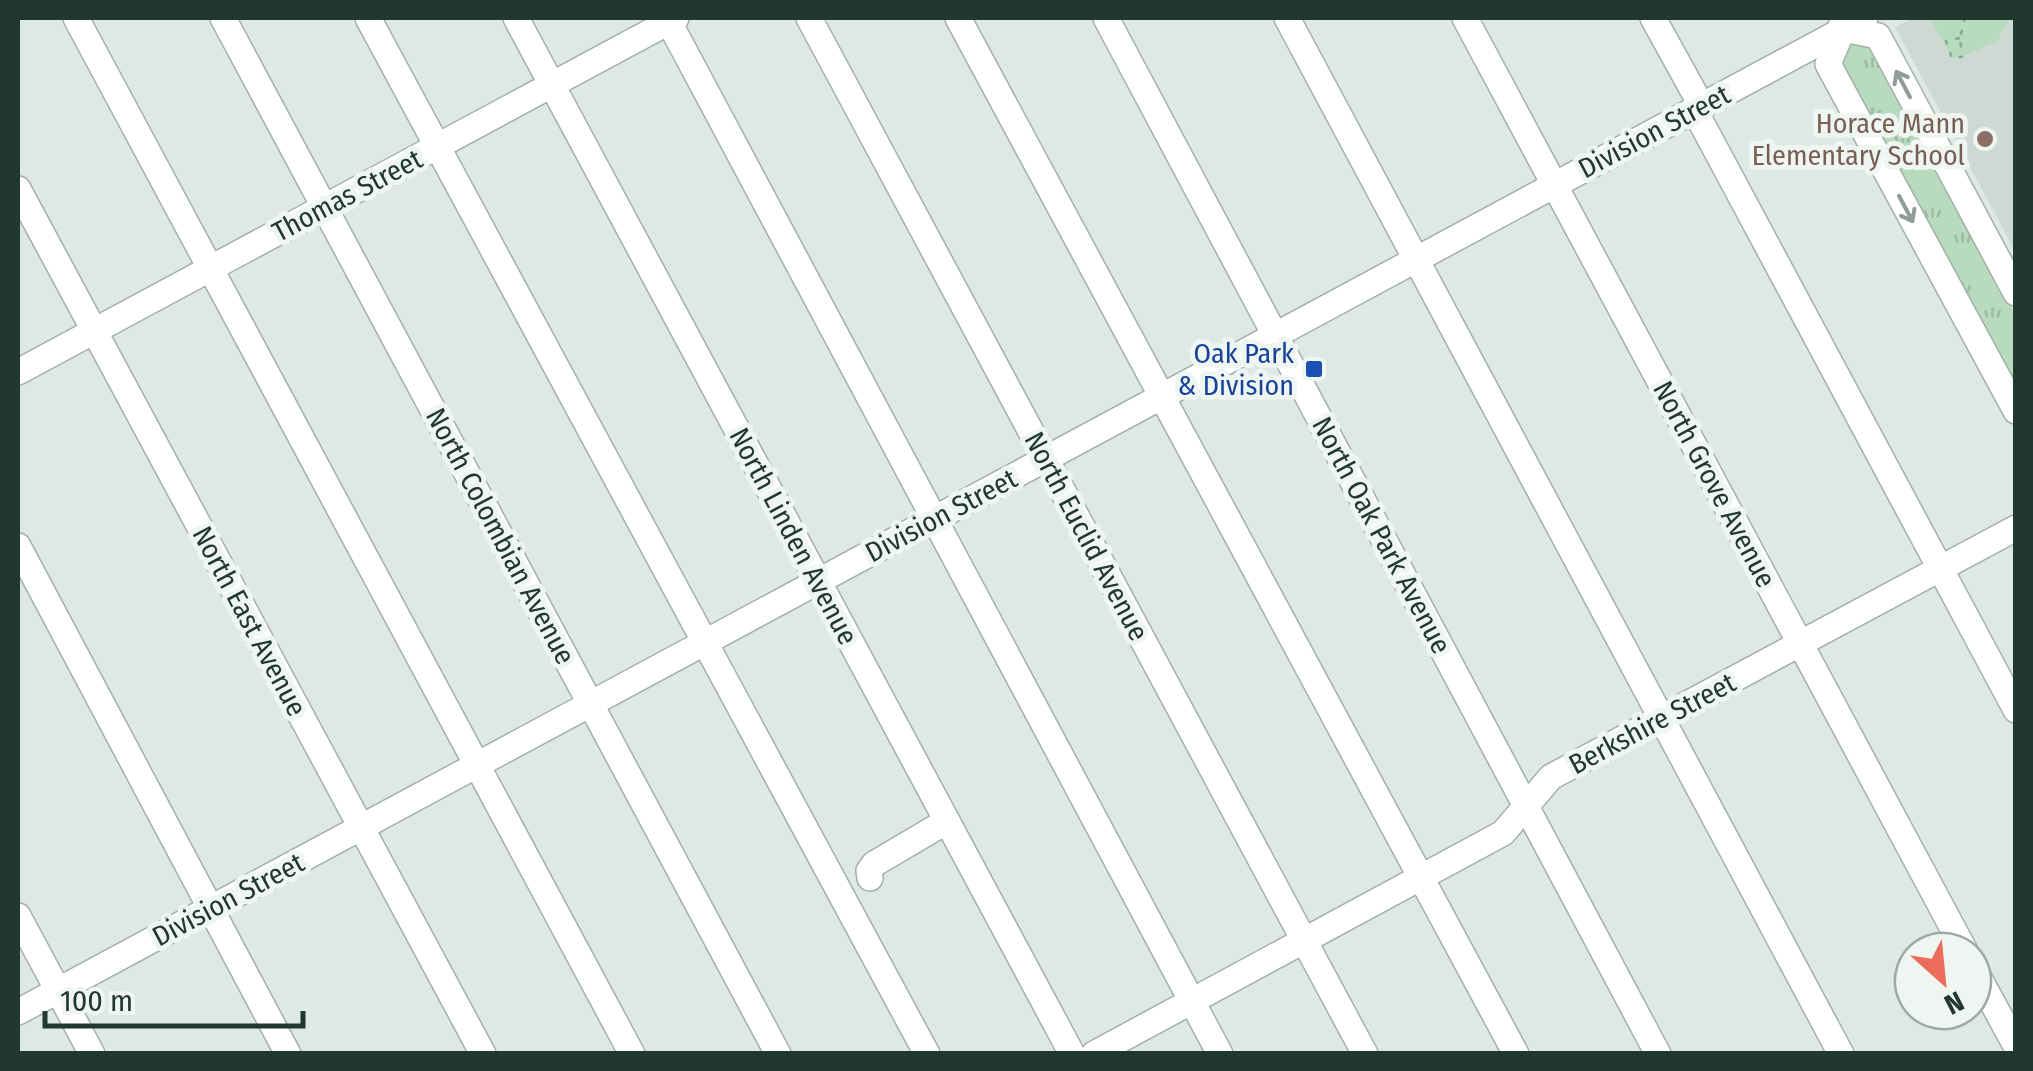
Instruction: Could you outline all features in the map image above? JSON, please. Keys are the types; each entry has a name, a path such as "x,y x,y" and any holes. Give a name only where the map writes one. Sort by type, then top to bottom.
{"street":[{"path":"76,18 632,1054"},
{"name":"North Colombian Avenue","path":"223,18 778,1054"},
{"path":"368,18 927,1054"},
{"name":"North Linden Avenue","path":"516,18 1072,1054"},
{"name":"North Euclid Avenue","path":"809,18 1365,1054"},
{"path":"958,18 1516,1054"},
{"name":"North Oak Park Avenue","path":"1106,18 1658,1054"},
{"path":"1287,18 1841,1054"},
{"name":"North Grove Avenue","path":"1465,18 1954,931"},
{"path":"1653,18 2016,710"},
{"path":"672,20 1220,1054"},
{"name":"Thomas Street","path":"18,372 672,20"},
{"path":"2016,293 1878,36 1848,21 1828,64 2016,411"},
{"name":"Division Street","path":"18,1012 1698,108 1848,21"},
{"name":"North East Avenue","path":"18,189 483,1054"},
{"name":"Berkshire Street","path":"1094,1054 1503,833 1551,777 2016,528"},
{"path":"18,546 288,1054"},
{"path":"870,878 868,871 874,864 947,822"},
{"path":"18,916 92,1054"},
{"path":"1993,1003 2016,1046"}],"path":[{"path":"1960,38 1966,18"}],"shaded area":[{"name":"Horace Mann Elementary School","path":"1913,18 2015,18 2015,251 1895,27"}],"green space":[{"path":"1930,18 2013,18 1997,42 1952,58"},
{"path":"1860,41 1870,44 2015,314 2015,388 1839,60 1845,49"}],"place":[{"name":"Horace Mann Elementary School","path":"1985,139"},
{"name":"Oak Park & Division","path":"1314,369"}]}
